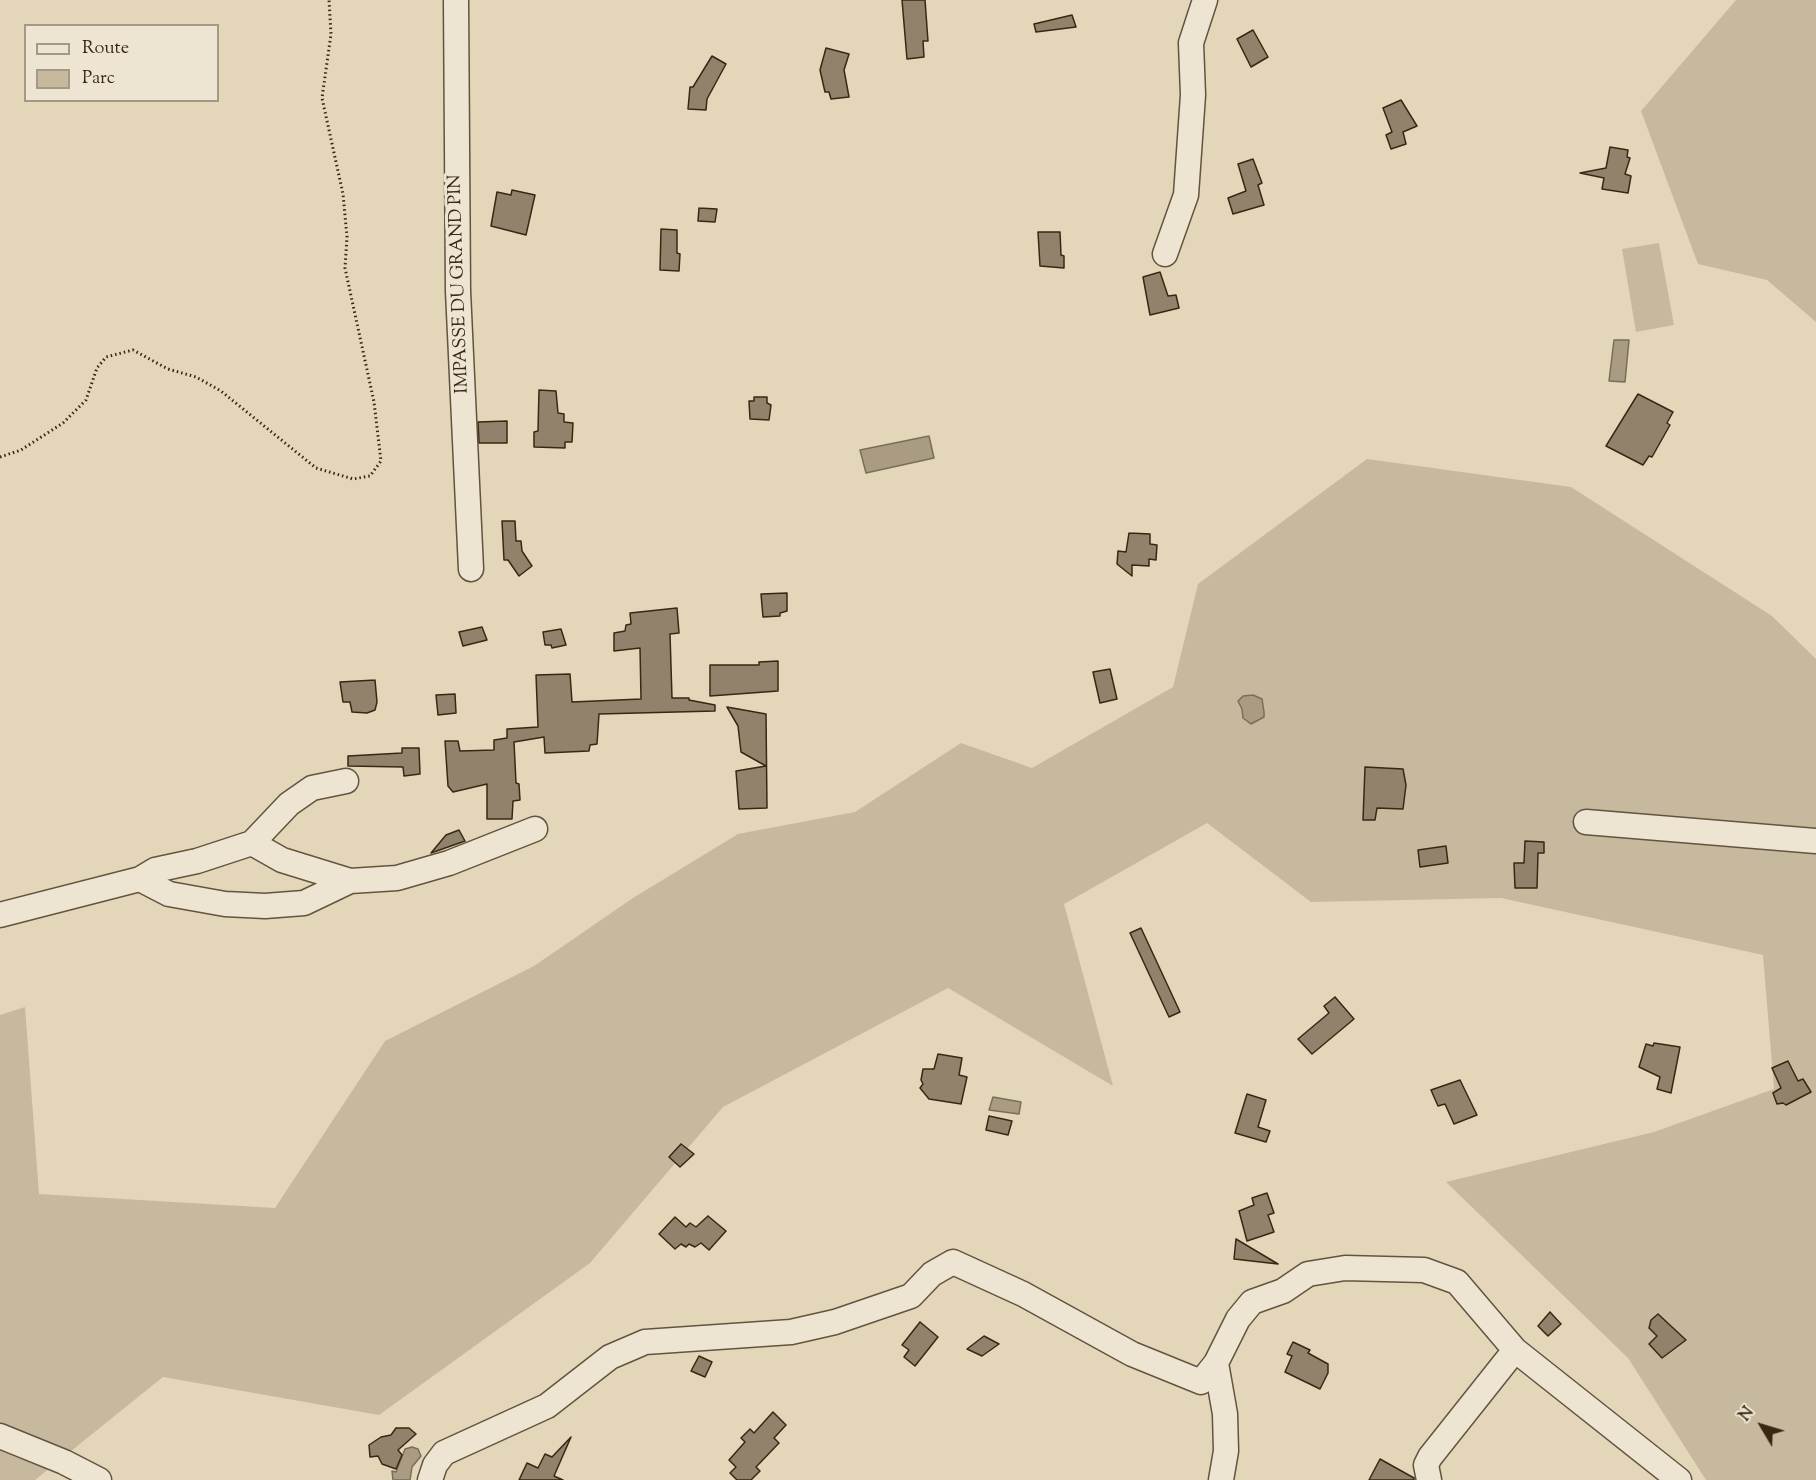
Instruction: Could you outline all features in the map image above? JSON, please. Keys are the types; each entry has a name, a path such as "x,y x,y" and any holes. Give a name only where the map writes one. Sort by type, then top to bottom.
{"street":[{"name":"IMPASSE DU GRAND PIN","path":"456,0 458,291 471,569"},
{"path":"1165,254 1186,195 1193,95 1191,43 1205,0"},
{"path":"0,915 140,879 155,870 197,861 252,843 289,804 312,788 346,781"},
{"path":"1586,822 1816,841"},
{"path":"140,879 169,894 225,904 265,906 304,903 350,881 407,875 449,863 536,830"},
{"path":"252,843 282,860 350,881"},
{"path":"430,1480 435,1465 444,1453 547,1406 610,1357 645,1342 770,1334 835,1322 911,1296 932,1274 953,1262 1023,1294 1132,1354 1201,1382 1216,1363 1239,1319 1252,1302 1283,1291 1308,1274 1345,1268 1424,1270 1457,1282 1515,1350 1668,1478"},
{"path":"1429,1480 1426,1465 1430,1457 1515,1350"},
{"path":"1216,1363 1225,1414 1226,1451 1221,1480"},
{"path":"0,1436 64,1462 99,1480"}],"path":[{"path":"0,458 21,450 63,423 86,400 97,368 106,357 133,350 168,369 196,377 221,391 316,468 353,479 370,476 381,461 374,402 345,268 347,237 342,194 322,98 331,34 329,0"}],"green space":[{"path":"1736,0 1816,0 1816,322 1767,280 1698,264 1641,111"},
{"path":"1659,243 1674,325 1636,332 1622,249"},
{"path":"1367,459 1571,487 1772,616 1816,659 1816,1480 1706,1480 1628,1358 1446,1182 1654,1132 1774,1089 1763,955 1501,898 1311,902 1207,823 1064,904 1113,1086 948,988 723,1107 590,1263 379,1415 163,1377 35,1480 0,1480 0,1015 25,1007 39,1194 275,1208 385,1041 534,966 633,898 738,834 855,812 961,743 1032,768 1173,687 1198,584"}],"shaded area":[{"path":"1614,340 1629,340 1625,382 1609,381"},
{"path":"929,436 934,458 866,473 860,450"},
{"path":"1253,695 1262,699 1264,717 1251,724 1243,718 1238,701 1243,696"},
{"path":"993,1097 1021,1102 1019,1114 989,1110"},
{"path":"412,1447 418,1449 421,1456 412,1467 410,1480 393,1480 392,1471 396,1472 405,1449"}],"building":[{"path":"902,0 925,0 928,41 923,41 924,57 907,59"},
{"path":"1072,15 1076,27 1036,32 1034,24"},
{"path":"1253,30 1268,57 1251,67 1237,39"},
{"path":"826,48 849,54 844,70 849,97 831,99 829,92 825,92 820,70"},
{"path":"712,56 726,64 707,99 706,110 688,109 690,87 693,87"},
{"path":"1401,100 1417,126 1403,132 1406,144 1391,149 1386,135 1392,132 1383,108"},
{"path":"1610,147 1628,150 1627,157 1630,158 1625,174 1631,176 1628,193 1602,189 1604,178 1580,173 1606,168"},
{"path":"1253,159 1262,183 1258,185 1264,205 1233,214 1228,198 1246,191 1238,164"},
{"path":"512,190 535,195 526,235 491,226 497,192 511,195"},
{"path":"699,208 717,209 715,222 698,221"},
{"path":"661,229 677,230 677,253 680,254 679,271 660,270"},
{"path":"1038,232 1060,232 1064,268 1040,266"},
{"path":"1160,272 1168,296 1176,295 1179,308 1150,315 1143,277"},
{"path":"539,390 556,391 558,413 564,414 564,422 573,423 572,442 565,442 565,448 534,447 534,432 538,431"},
{"path":"1638,394 1673,412 1667,423 1670,425 1652,457 1649,456 1643,465 1606,446"},
{"path":"754,397 767,397 767,403 771,405 769,420 750,419 749,401 754,401"},
{"path":"507,421 507,443 479,443 478,422"},
{"path":"502,521 515,521 516,541 521,541 522,551 532,566 519,576 508,560 504,560"},
{"path":"1129,533 1150,534 1150,544 1157,545 1156,560 1149,559 1149,566 1132,565 1132,576 1117,564 1118,551 1126,552"},
{"path":"787,593 787,611 780,613 780,616 763,617 761,594"},
{"path":"677,608 679,633 670,634 672,698 689,698 689,700 715,705 715,711 599,714 597,744 590,745 589,751 545,753 544,737 514,742 516,783 519,784 520,800 513,801 512,819 487,819 487,784 453,792 448,786 445,741 458,741 460,751 494,750 494,740 507,738 507,729 538,727 536,675 570,674 572,702 641,699 640,648 614,651 614,633 625,631 626,625 631,624 630,613"},
{"path":"482,627 487,640 463,646 459,632"},
{"path":"561,629 566,645 552,648 551,645 545,645 543,632"},
{"path":"778,661 778,691 710,696 710,665 759,665 759,662"},
{"path":"1110,669 1117,699 1100,703 1093,672"},
{"path":"375,680 377,702 375,710 367,713 352,712 350,702 343,702 340,682"},
{"path":"455,694 456,713 438,715 436,695"},
{"path":"727,707 766,714 767,808 739,809 736,771 766,766 741,752 738,726"},
{"path":"402,748 419,748 420,774 404,776 403,767 348,766 348,756 402,753"},
{"path":"1365,767 1403,769 1406,785 1403,809 1377,808 1375,820 1363,820"},
{"path":"459,830 465,841 431,853 446,835"},
{"path":"1525,841 1544,842 1544,853 1538,853 1537,888 1515,888 1514,863 1524,863"},
{"path":"1446,846 1448,863 1420,867 1418,850"},
{"path":"1141,928 1180,1012 1169,1017 1130,933"},
{"path":"1335,997 1354,1019 1312,1054 1298,1039 1329,1013 1324,1006"},
{"path":"1654,1043 1680,1047 1671,1093 1657,1089 1660,1077 1639,1067 1646,1044 1653,1046"},
{"path":"938,1054 962,1058 959,1075 967,1077 961,1104 929,1099 920,1088 923,1084 921,1080 923,1069 934,1069"},
{"path":"1788,1061 1798,1081 1803,1079 1811,1092 1786,1105 1777,1104 1773,1093 1781,1088 1772,1068"},
{"path":"1460,1080 1477,1115 1454,1124 1445,1104 1438,1106 1431,1090"},
{"path":"1247,1094 1266,1100 1258,1127 1270,1131 1266,1142 1235,1133"},
{"path":"989,1116 1012,1121 1008,1135 986,1130"},
{"path":"681,1144 694,1154 680,1167 669,1157"},
{"path":"1267,1193 1274,1213 1268,1215 1274,1232 1247,1241 1239,1211 1254,1205 1252,1198"},
{"path":"708,1216 726,1231 709,1250 701,1243 695,1247 689,1244 686,1247 681,1244 675,1249 659,1234 675,1217 686,1227 690,1223 696,1227"},
{"path":"1236,1239 1278,1264 1234,1259"},
{"path":"1550,1312 1561,1324 1548,1336 1538,1326"},
{"path":"1658,1314 1686,1340 1662,1358 1649,1344 1657,1336 1649,1328 1651,1320"},
{"path":"920,1322 938,1337 915,1366 904,1357 909,1350 902,1345"},
{"path":"984,1336 999,1344 982,1356 967,1349"},
{"path":"1293,1342 1310,1350 1308,1353 1328,1364 1328,1373 1320,1389 1285,1372 1292,1356 1287,1354"},
{"path":"699,1356 712,1362 705,1377 691,1371"},
{"path":"773,1412 786,1425 774,1438 779,1443 756,1467 760,1471 751,1480 737,1480 730,1473 736,1467 729,1460 745,1442 741,1438 750,1429 754,1433"},
{"path":"396,1428 409,1428 416,1434 398,1450 402,1455 396,1469 382,1464 378,1456 370,1457 369,1445 381,1437 391,1435"},
{"path":"571,1437 554,1476 563,1480 519,1480 527,1463 538,1468 545,1454 552,1457"},
{"path":"1380,1459 1414,1478 1414,1480 1369,1480"}]}
